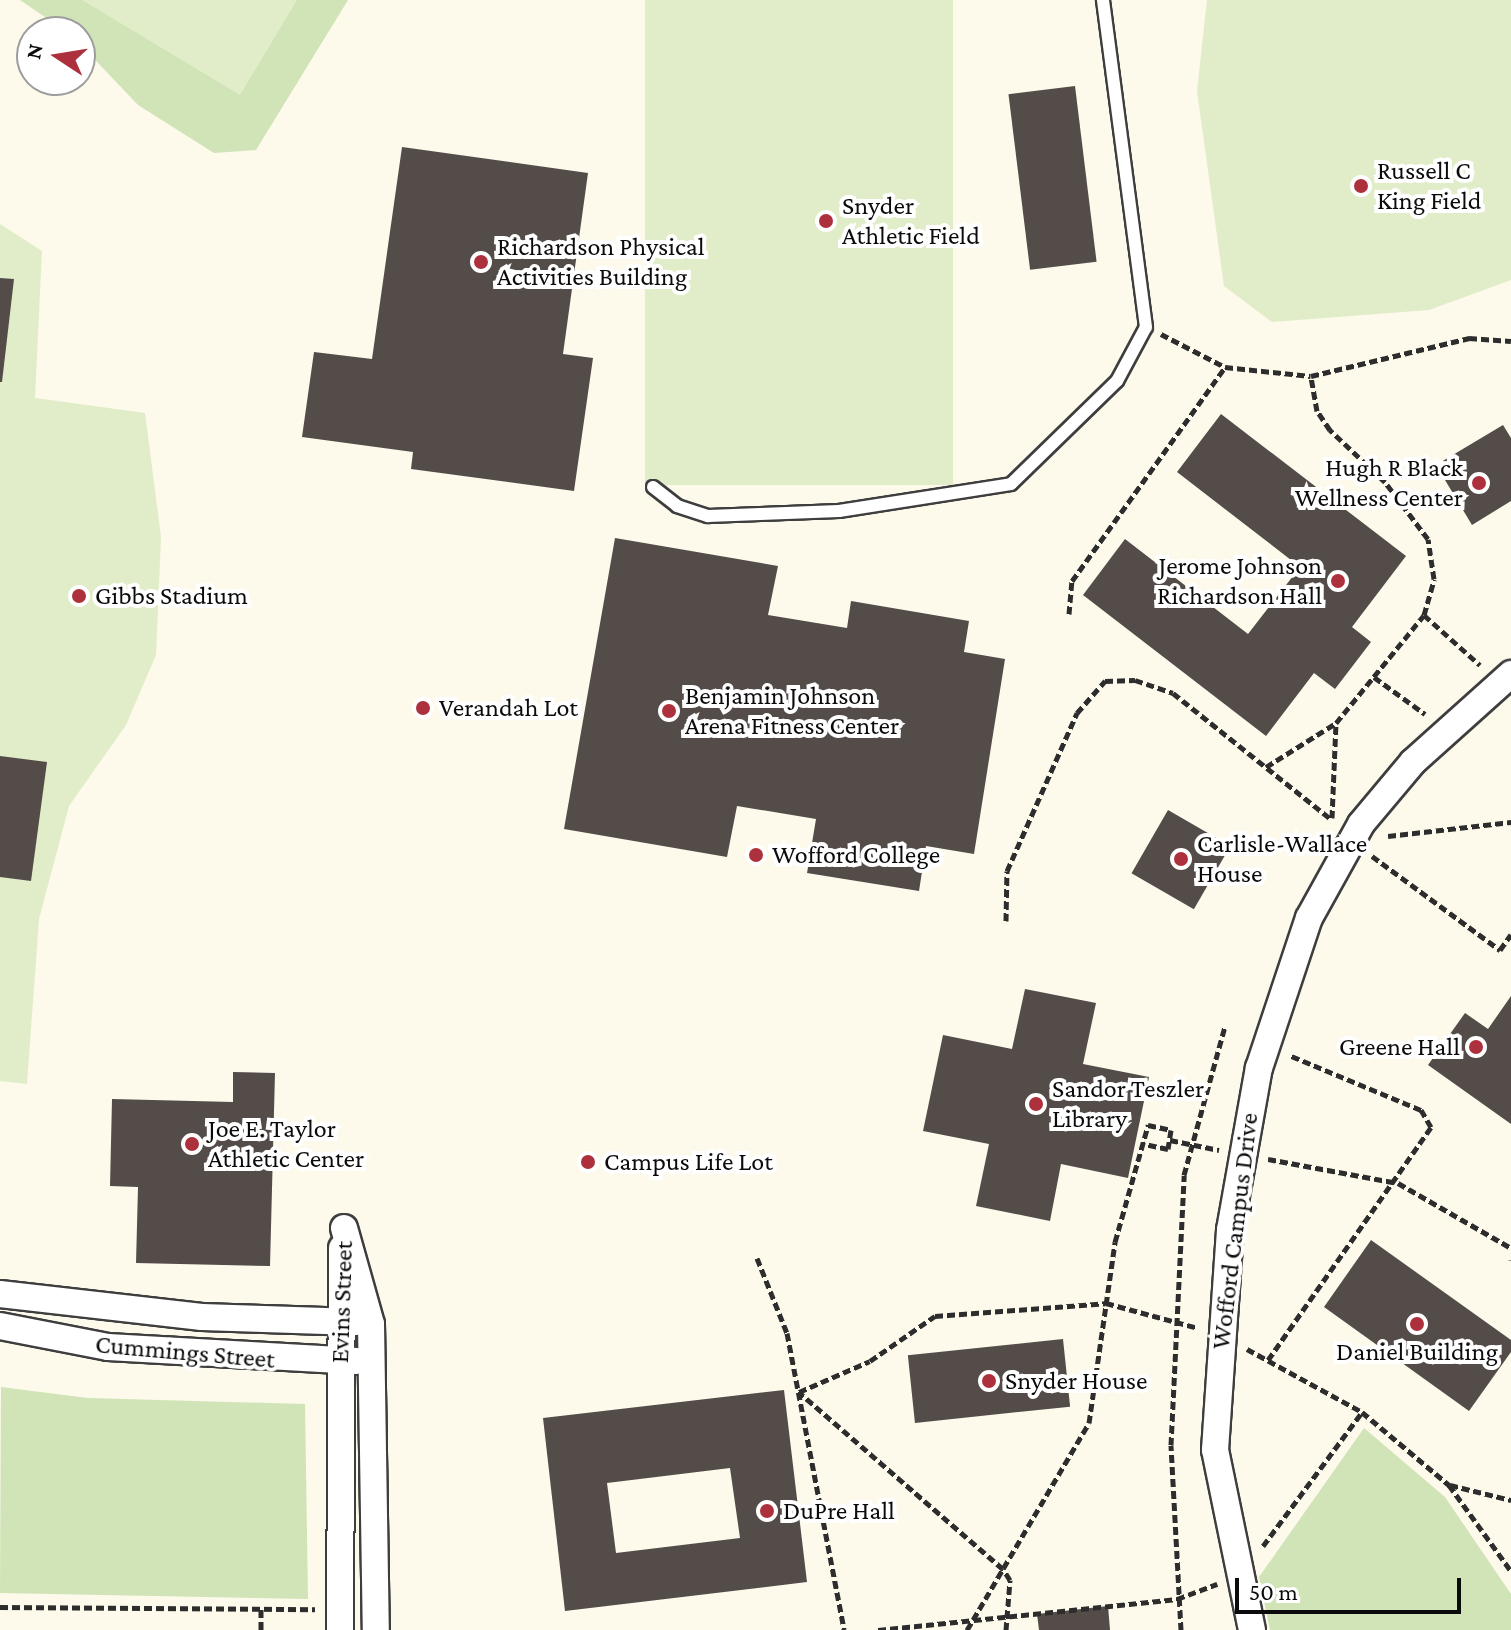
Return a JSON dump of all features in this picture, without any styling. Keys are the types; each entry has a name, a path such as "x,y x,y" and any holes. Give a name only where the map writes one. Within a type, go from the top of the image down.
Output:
{"street":[{"name":"Wofford Campus Drive","path":"1252,1630 1215,1450 1220,1334 1241,1153 1266,1045 1309,918 1351,840 1413,762 1508,678"},
{"name":"Evins Street","path":"340,1630 338,1319 344,1228 371,1324 376,1630"},
{"name":"Cummings Street","path":"0,1295 202,1317 338,1319 371,1324"},
{"name":"Cummings Street","path":"0,1326 108,1347 340,1363 371,1359"}],"lane":[{"path":"653,487 677,506 708,516 839,511 1011,484 1117,381 1146,327 1103,0"}],"path":[{"path":"1146,327 1225,367 1311,376 1469,338 1511,341"},
{"path":"1069,614 1072,581 1225,367"},
{"path":"1266,767 1336,723 1424,615 1434,579 1428,539 1385,482 1330,430 1311,376"},
{"path":"1424,615 1508,678"},
{"path":"1374,677 1427,716"},
{"path":"1006,921 1007,871 1077,713 1105,681 1135,680 1173,693 1332,820 1351,840 1500,950 1511,934"},
{"path":"1332,820 1336,723"},
{"path":"1351,840 1511,822"},
{"path":"1181,1630 1177,1599 1175,1322 1190,1144 1225,1026"},
{"path":"1266,1045 1421,1110 1431,1127 1398,1183 1268,1360"},
{"path":"967,1630 1089,1423 1106,1303 1148,1125 1171,1130 1168,1149 1144,1144"},
{"path":"1170,1140 1213,1149"},
{"path":"1241,1153 1398,1183 1511,1248"},
{"path":"757,1258 787,1333 844,1630"},
{"path":"799,1392 870,1361 935,1316 1106,1303 1220,1334 1362,1412 1449,1485 1511,1571"},
{"path":"799,1392 1003,1569 1011,1616 1006,1630"},
{"path":"878,1630 1177,1599 1241,1576 1362,1412"},
{"path":"1449,1485 1511,1500"},
{"path":"0,1607 320,1609"},
{"path":"261,1609 261,1630"}],"green space":[{"path":"20,0 348,0 256,150 214,153 138,105 96,61 96,16 44,16"},
{"path":"82,0 297,0 240,95"},
{"name":"Snyder Athletic Field","path":"645,0 953,0 953,485 645,485"},
{"name":"Russell C King Field","path":"1207,0 1511,0 1511,280 1429,310 1272,322 1224,286 1197,91"},
{"name":"Gibbs Stadium","path":"0,224 42,251 35,398 145,413 161,537 156,655 126,725 69,806 39,919 27,1084 0,1081"},
{"path":"1,1387 88,1398 305,1404 308,1599 0,1593"},
{"path":"1364,1428 1445,1497 1511,1594 1511,1630 1270,1630 1259,1577"}],"building":[{"path":"1075,86 1097,262 1030,270 1008,94"},
{"name":"Richardson Physical Activities Building","path":"402,147 588,173 563,354 593,358 574,491 411,469 413,452 302,437 314,352 372,359"},
{"path":"0,278 14,279 2,382 0,382"},
{"name":"Jerome Johnson Richardson Hall","path":"1221,414 1406,556 1352,627 1371,642 1335,689 1314,673 1266,736 1083,595 1125,539 1248,634 1300,567 1177,472"},
{"name":"Hugh R Black Wellness Center","path":"1503,425 1511,438 1511,501 1472,525 1436,465"},
{"path":"615,538 778,566 768,615 847,628 851,601 969,621 964,652 1005,659 974,854 926,846 919,891 807,873 816,819 737,806 727,857 564,829"},
{"path":"0,756 47,762 31,881 0,877"},
{"name":"Carlisle-Wallace House","path":"1168,810 1230,846 1194,909 1132,873"},
{"name":"Sandor Teszler Library","path":"1025,989 1096,1003 1083,1064 1149,1077 1128,1178 1061,1164 1050,1221 976,1206 989,1144 923,1131 943,1035 1012,1049"},
{"name":"Greene Hall","path":"1511,996 1511,1124 1428,1065 1465,1013 1488,1029"},
{"name":"Joe E. Taylor Athletic Center","path":"233,1072 275,1073 270,1266 136,1263 138,1187 110,1186 112,1099 233,1102"},
{"name":"Daniel Building","path":"1371,1240 1511,1340 1511,1352 1469,1411 1324,1307"},
{"name":"Snyder House","path":"1063,1339 1070,1407 915,1423 908,1355"},
{"name":"DuPre Hall","path":"784,1390 807,1582 565,1611 543,1418","holes":["730,1468 740,1538 616,1553 607,1483"]},
{"path":"1108,1606 1110,1630 1039,1630 1037,1614"}],"place":[{"name":"Russell C King Field","path":"1361,186"},
{"name":"Snyder Athletic Field","path":"826,221"},
{"name":"Richardson Physical Activities Building","path":"481,262"},
{"name":"Hugh R Black Wellness Center","path":"1479,483"},
{"name":"Jerome Johnson Richardson Hall","path":"1338,581"},
{"name":"Gibbs Stadium","path":"79,596"},
{"name":"Verandah Lot","path":"423,708"},
{"name":"Benjamin Johnson Arena Fitness Center","path":"669,711"},
{"name":"Wofford College","path":"756,855"},
{"name":"Carlisle-Wallace House","path":"1181,859"},
{"name":"Greene Hall","path":"1476,1047"},
{"name":"Sandor Teszler Library","path":"1036,1104"},
{"name":"Joe E. Taylor Athletic Center","path":"192,1144"},
{"name":"Campus Life Lot","path":"588,1162"},
{"name":"Daniel Building","path":"1417,1324"},
{"name":"Snyder House","path":"989,1381"},
{"name":"DuPre Hall","path":"767,1511"}]}
